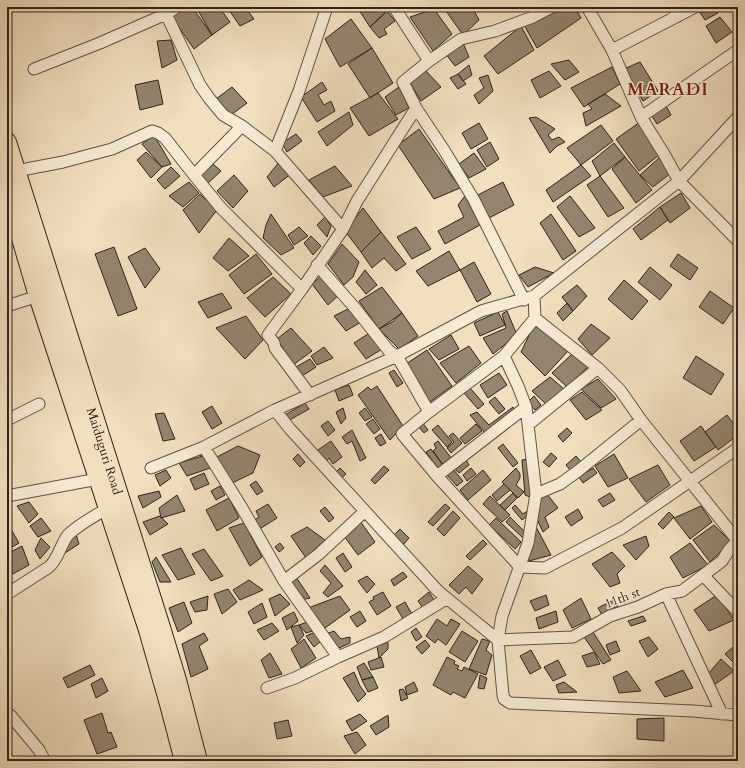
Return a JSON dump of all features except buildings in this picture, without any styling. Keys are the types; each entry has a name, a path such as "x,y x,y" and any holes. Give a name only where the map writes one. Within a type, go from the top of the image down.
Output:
{"highway":[{"name":"Maiduguri Road","path":"7,142 159,621 177,680 198,761"},
{"name":"Maiduguri Road","path":"7,191 38,296 148,630 184,761"}],"street":[{"path":"34,69 100,43 133,27 166,14 177,7"},
{"path":"275,152 299,91 327,7"},
{"path":"394,7 429,61"},
{"path":"552,7 533,18 495,32 462,39 429,61 403,82 416,108 444,150 474,200 529,298 535,318 598,368 620,390 641,420 738,540"},
{"path":"587,7 612,50 641,117 679,181 738,241"},
{"path":"612,50 676,11 695,7"},
{"path":"166,14 200,85 209,98 223,115 242,126 275,152 342,229"},
{"path":"641,117 738,50"},
{"path":"310,395 275,348 274,343 268,335 302,289 342,229 357,201 416,108"},
{"path":"151,468 204,447 275,410 396,356 481,311 529,298 679,181 738,117"},
{"path":"194,175 242,126"},
{"path":"16,171 63,162 112,149 152,131 158,133 165,138 221,208 302,289"},
{"path":"317,266 355,308 389,351 396,356 429,412"},
{"path":"7,306 38,296"},
{"path":"535,318 504,356 402,434 437,476 520,567 545,568 622,528 738,448"},
{"path":"504,356 526,407 536,494 528,543 502,616 498,640 503,695 506,701 510,703 738,715"},
{"path":"528,425 598,368"},
{"path":"7,420 39,404"},
{"path":"437,476 526,407"},
{"path":"275,410 364,512 446,599 498,640"},
{"path":"536,494 560,484 641,420"},
{"path":"204,447 242,508 284,582 338,657"},
{"path":"7,496 98,479"},
{"path":"7,594 50,567 55,562 60,547 68,535 108,508"},
{"path":"284,582 319,554 364,512"},
{"name":"11th st","path":"498,640 573,637 610,616 638,607 666,594 682,591 722,561 738,540"},
{"path":"703,575 738,612"},
{"path":"666,594 722,714"},
{"path":"267,688 295,678 384,637 446,599"},
{"path":"7,713 38,750 45,761"}],"district":[{"name":"MARADI","path":"668,89"}]}
